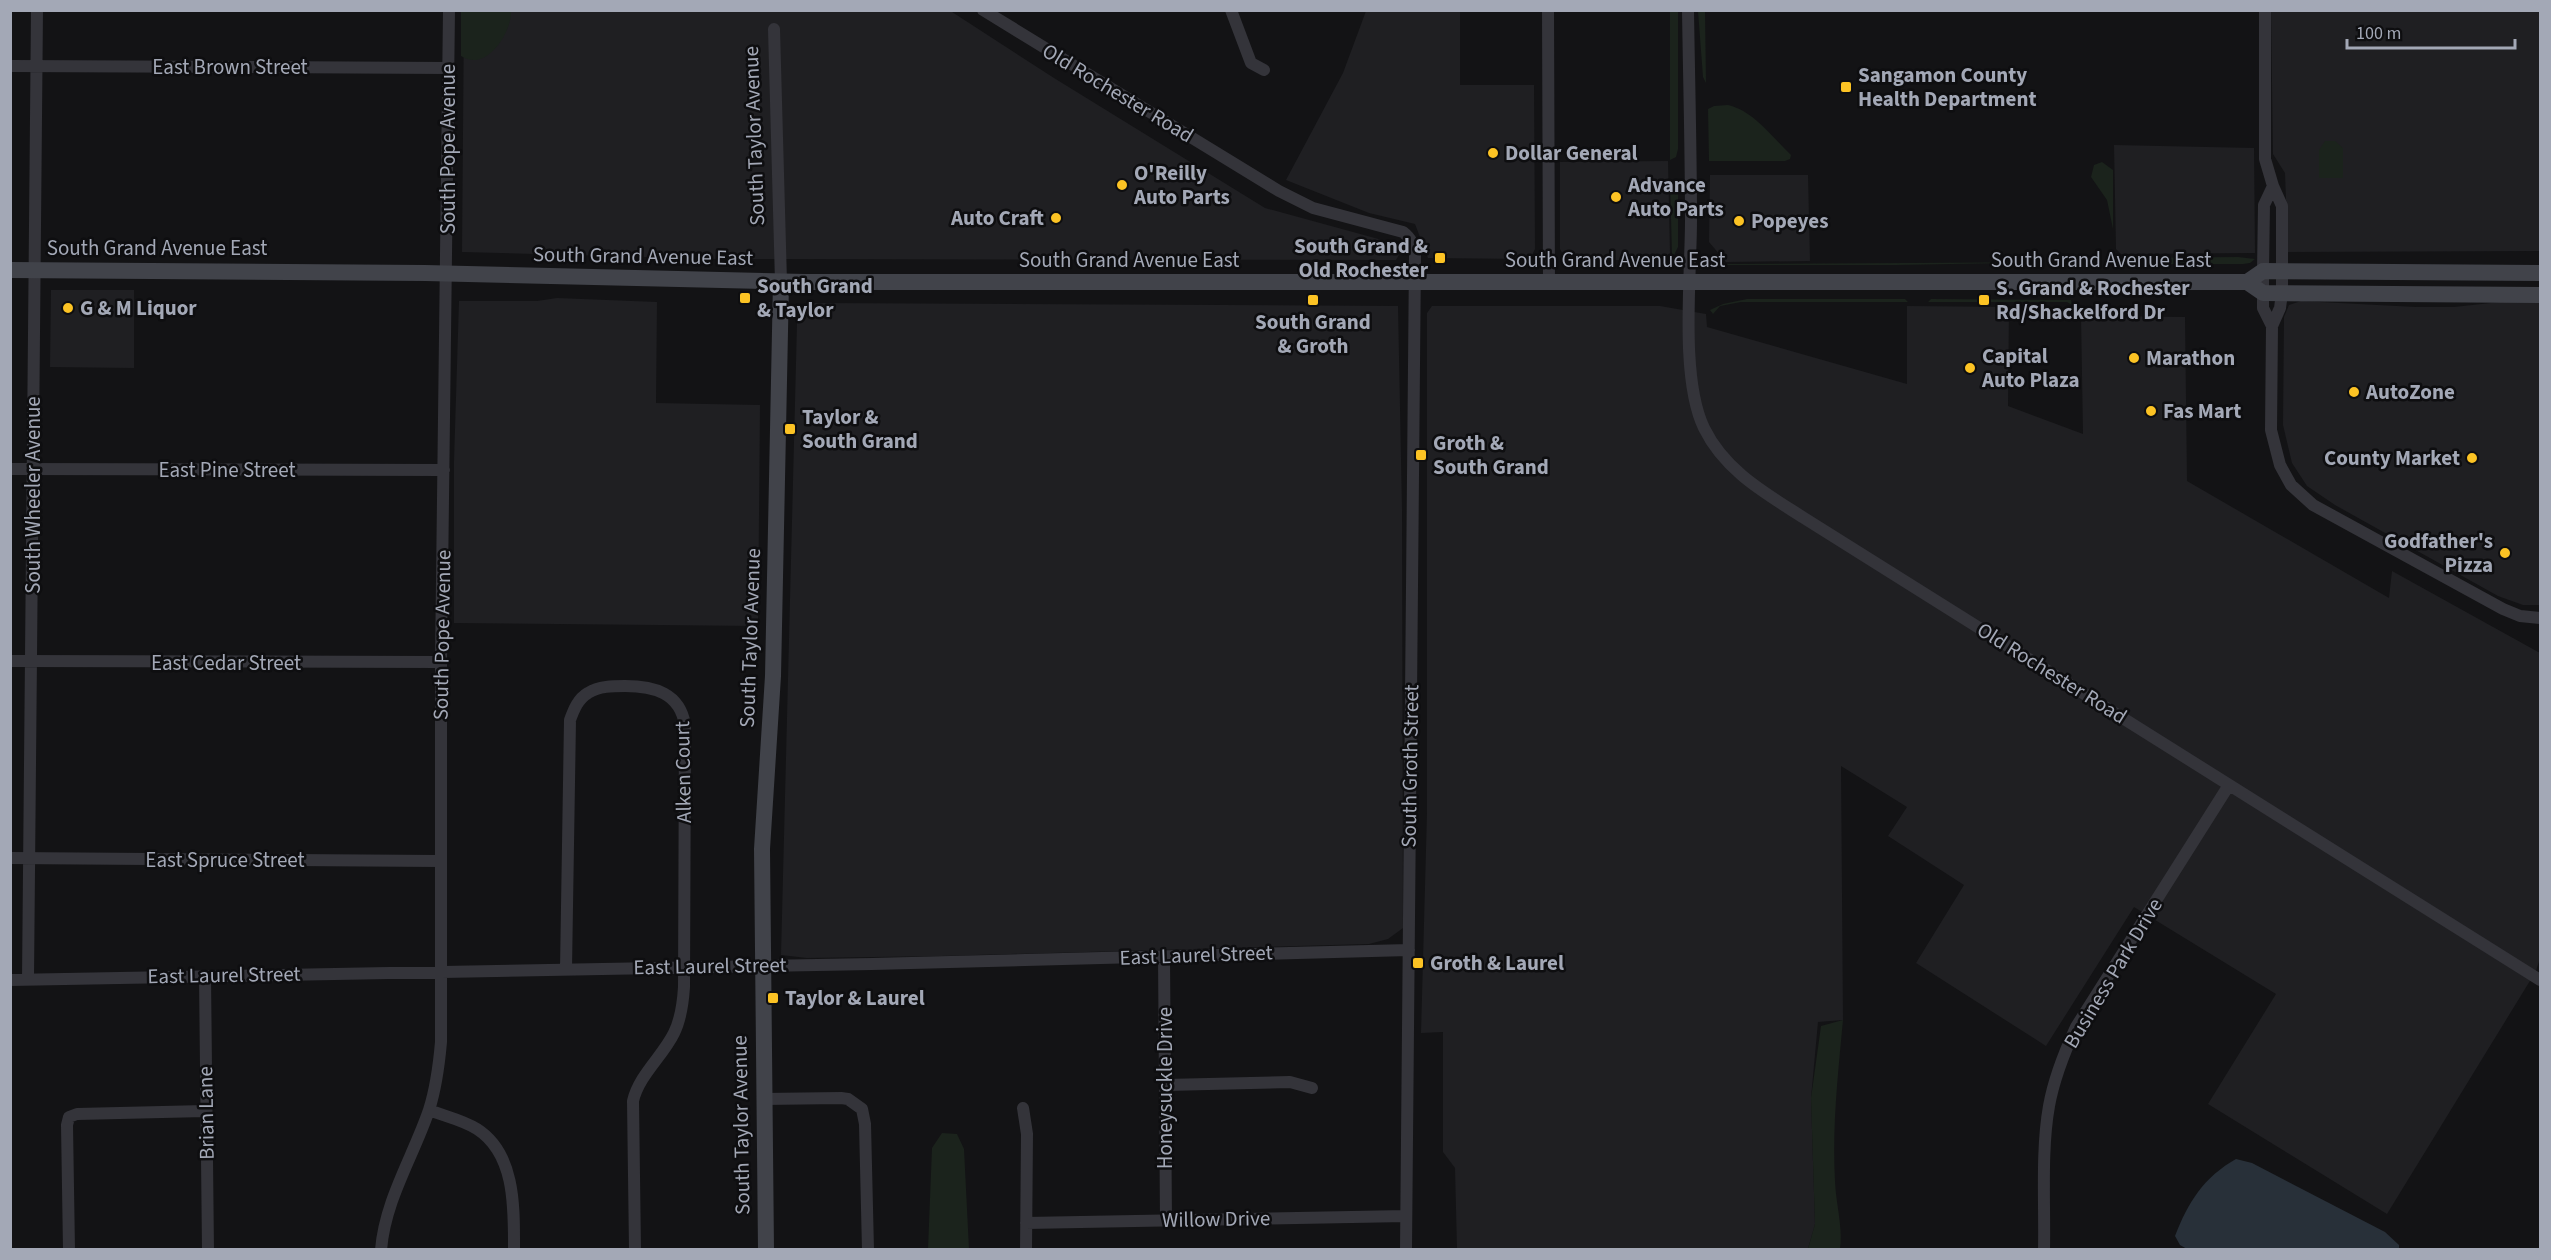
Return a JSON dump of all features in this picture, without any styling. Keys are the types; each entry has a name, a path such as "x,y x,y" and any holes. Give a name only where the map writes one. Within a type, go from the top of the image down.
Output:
{"main road":[{"name":"South Grand Avenue East","path":"10,270 447,273 781,282 2247,282"},
{"path":"2541,273 2263,272 2247,282 2263,292 2282,293 2541,295"},
{"name":"South Taylor Avenue","path":"766,1250 762,965 763,820 773,676 781,282"}],"street":[{"name":"South Wheeler Avenue","path":"28,979 37,10"},
{"name":"South Pope Avenue","path":"381,1250 387,1216 429,1110 440,1062 441,662 449,10"},
{"name":"Old Rochester Road","path":"983,10 1279,191 1313,208 1403,232 1410,237 1413,243 1413,282"},
{"path":"1231,10 1251,63 1264,70"},
{"path":"1548,10 1549,282"},
{"name":"Old Rochester Road","path":"1689,10 1690,368 1699,416 1711,440 1738,474 1804,518 2541,980"},
{"path":"2265,10 2264,150 2273,186 2282,206 2282,293 2280,308 2272,326 2271,430 2280,465 2291,485 2313,505 2503,609 2520,616 2541,618"},
{"name":"South Taylor Avenue","path":"774,29 781,282"},
{"name":"East Brown Street","path":"10,66 449,68"},
{"path":"2272,326 2263,308 2263,272 2264,205 2273,186"},
{"name":"South Groth Street","path":"1406,1250 1413,282"},
{"name":"East Pine Street","path":"10,469 444,470"},
{"name":"East Cedar Street","path":"10,661 441,662"},
{"name":"Alken Court","path":"566,969 570,720 577,704 588,693 614,686 645,687 663,692 678,703 684,718 686,739 683,1003 676,1027 638,1087 633,1101 635,1250"},
{"name":"Business Park Drive","path":"2044,1250 2046,1127 2053,1089 2065,1052 2082,1018 2229,785"},
{"name":"East Spruce Street","path":"10,858 440,861"},
{"name":"East Laurel Street","path":"10,980 1409,950"},
{"name":"Honeysuckle Drive","path":"1164,956 1166,1220"},
{"name":"Brian Lane","path":"205,976 208,1250"},
{"path":"1166,1085 1290,1082 1312,1088"},
{"path":"763,1100 841,1098 866,1107 868,1250"},
{"path":"1023,1108 1028,1134 1026,1250"},
{"path":"429,1110 476,1128 489,1139 498,1152 512,1189 514,1250"},
{"path":"69,1250 66,1114 205,1111"},
{"name":"Willow Drive","path":"1026,1223 1406,1215"}],"shaded area":[{"path":"949,10 1054,78 1265,208 1393,243 1398,247 1400,253 1396,260 718,259 462,252 464,11"},
{"path":"461,11 511,11 510,20 502,39 488,55 470,60 461,56"},
{"path":"1366,11 1460,11 1460,85 1534,85 1535,249 1530,259 1428,258 1415,224 1369,213 1286,180 1343,73"},
{"path":"1670,11 1678,11 1678,149 1676,157 1670,160"},
{"path":"1698,11 1705,11 1706,83 1703,77"},
{"path":"2271,11 2540,11 2540,251 2288,252 2285,173 2273,154"},
{"path":"1728,105 1754,119 1791,155 1790,159 1785,161 1709,161 1708,109"},
{"path":"2325,141 2335,141 2343,148 2343,178 2319,178 2319,150"},
{"path":"2114,145 2254,148 2255,253 2121,254 2116,249"},
{"path":"1668,161 1670,254 1665,260 1566,260 1560,249 1560,162"},
{"path":"2102,162 2113,170 2113,229 2107,200 2091,177 2094,165"},
{"path":"1710,175 1808,175 1810,261 1726,262 1709,242"},
{"path":"1670,181 1676,185 1678,192 1678,247 1674,255 1672,255"},
{"path":"1718,255 1726,264 2062,262 1728,265 1713,259"},
{"path":"2238,257 2255,259 2243,264 2132,264 2123,260 2124,258"},
{"path":"51,290 134,290 134,368 50,367"},
{"path":"557,298 657,302 656,403 760,405 758,626 454,623 454,461 459,301 537,301"},
{"path":"1747,299 1905,299 1908,302 1741,302 1720,306 1713,314 1710,310 1723,304"},
{"path":"1931,299 2071,300 2072,305 2067,302 1928,302"},
{"path":"2301,301 2416,307 2454,307 2509,301 2540,302 2540,605 2523,605 2498,596 2335,505 2307,486 2292,463 2283,425 2284,317 2289,305"},
{"path":"813,303 1398,306 1402,509 1403,928 1388,939 1369,944 942,956 807,958 781,955 797,323"},
{"path":"1432,306 1660,306 1706,314 1707,327 1907,384 1907,306 2009,307 2008,406 2083,434 2081,316 2185,317 2187,481 2389,598 2392,571 2540,653 2540,958 2536,971 2387,1214 2208,1104 2276,994 2134,907 2046,1046 1916,963 1964,885 1888,836 1907,807 1841,766 1843,1020 1818,1022 1811,1098 1815,1224 1808,1249 1457,1249 1455,1168 1443,1152 1443,1032 1421,1033 1427,813 1427,313"},
{"path":"1843,1020 1834,1141 1835,1181 1841,1232 1840,1249 1808,1249 1815,1224 1811,1098 1821,1026"},
{"path":"942,1133 957,1134 964,1149 969,1249 928,1249 932,1148"},
{"path":"2236,1159 2252,1163 2385,1232 2399,1245 2399,1249 2187,1249 2180,1245 2175,1236 2192,1201 2206,1182"}],"place":[{"name":"Sangamon County Health Department","path":"1846,87"},
{"name":"Dollar General","path":"1493,153"},
{"name":"O'Reilly Auto Parts","path":"1122,185"},
{"name":"Advance Auto Parts","path":"1616,197"},
{"name":"Auto Craft","path":"1056,218"},
{"name":"Popeyes","path":"1739,221"},
{"name":"South Grand & Old Rochester","path":"1440,258"},
{"name":"South Grand & Taylor","path":"745,298"},
{"name":"South Grand & Groth","path":"1313,300"},
{"name":"S. Grand & Rochester Rd/Shackelford Dr","path":"1984,300"},
{"name":"G & M Liquor","path":"68,308"},
{"name":"Marathon","path":"2134,358"},
{"name":"Capital Auto Plaza","path":"1970,368"},
{"name":"AutoZone","path":"2354,392"},
{"name":"Fas Mart","path":"2151,411"},
{"name":"Taylor & South Grand","path":"790,429"},
{"name":"Groth & South Grand","path":"1421,455"},
{"name":"County Market","path":"2472,458"},
{"name":"Godfather's Pizza","path":"2505,553"},
{"name":"Groth & Laurel","path":"1418,963"},
{"name":"Taylor & Laurel","path":"773,998"}]}
